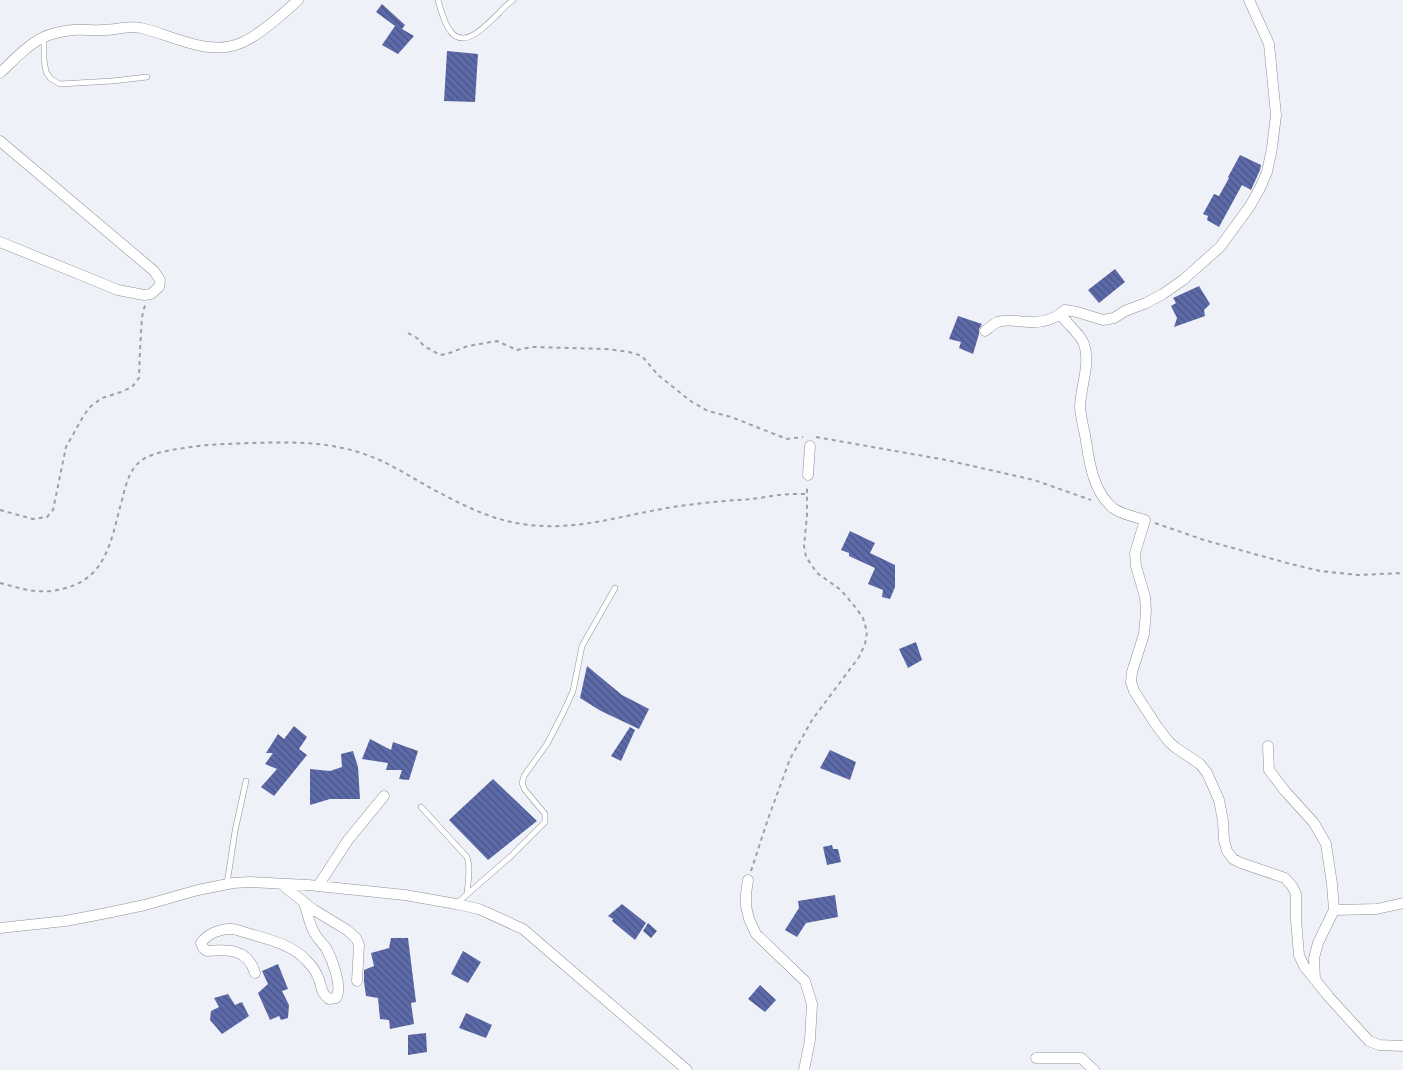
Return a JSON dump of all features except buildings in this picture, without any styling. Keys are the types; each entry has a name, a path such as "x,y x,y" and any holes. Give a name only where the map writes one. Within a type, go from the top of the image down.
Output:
{"street":[{"path":"0,73 15,58 44,37 75,29 96,31 139,27 196,44 210,47 225,47 240,43 250,37 298,0"},
{"path":"985,331 996,323 1009,320 1044,321 1061,314 1065,310 1103,320 1114,318 1163,294 1183,280 1220,247 1253,200 1267,172 1276,115 1269,44 1249,0"},
{"path":"0,141 154,271 160,280 159,287 151,294 144,295 118,290 0,242"},
{"path":"1061,314 1065,322 1078,334 1084,344 1086,361 1080,409 1093,478 1101,493 1115,510 1145,520 1135,553 1136,566 1145,597 1146,612 1144,634 1132,672 1131,682 1134,691 1169,742 1200,764 1207,772 1219,800 1224,840 1227,851 1233,859 1285,878 1292,886 1296,894 1299,955 1304,966 1369,1041 1379,1045 1403,1046"},
{"path":"808,476 810,441"},
{"path":"1268,746 1269,770 1314,823 1326,844 1334,910 1318,943 1314,958 1315,980"},
{"path":"318,886 348,840 384,796"},
{"path":"748,880 746,906 749,919 756,934 806,981 809,991 812,1004 810,1040 804,1070"},
{"path":"0,928 102,914 227,884 250,882 318,886 405,895 456,904 479,910 523,929 687,1070"},
{"path":"280,884 318,913 347,930 356,938 359,945 358,981"},
{"path":"256,973 245,957 236,951 223,949 207,951 203,948 202,943 205,937 215,932 231,929 266,938 292,949 306,960 318,977 320,988 324,995 329,999 336,998 339,987 332,962 326,948 314,933 304,902"},
{"path":"1334,910 1377,909 1403,904"},
{"path":"1036,1058 1080,1058 1094,1070"}],"lane":[{"path":"438,0 445,22 451,33 459,38 472,36 486,27 513,0"},
{"path":"44,37 46,72 51,79 60,84 147,77"},
{"path":"456,904 511,856 545,822 545,814 524,790 522,783 524,776 547,744 563,713 573,691 582,646 615,588"},
{"path":"227,884 235,831 246,781"},
{"path":"421,807 467,857 469,870 467,894"}],"path":[{"path":"0,510 33,519 47,517 53,510 66,447 84,415 91,406 102,398 132,387 139,378 142,317 145,308 144,295"},
{"path":"408,333 417,338 424,346 440,355 468,346 497,341 517,350 532,347 629,352 642,356 658,375 671,386 692,402 708,411 731,417 787,439 810,441 832,439 918,454 1034,480 1111,506"},
{"path":"0,583 34,591 55,592 72,586 88,577 100,565 112,536 130,472 142,460 152,455 191,447 285,442 331,445 367,455 403,472 440,494 475,510 501,520 530,525 560,526 586,524 658,509 781,494 806,494"},
{"path":"748,880 790,758 812,720 859,657 865,644 867,632 863,618 856,608 841,590 817,573 806,556 804,546 808,476"},
{"path":"1162,526 1204,540 1320,571 1358,575 1403,573"}]}
